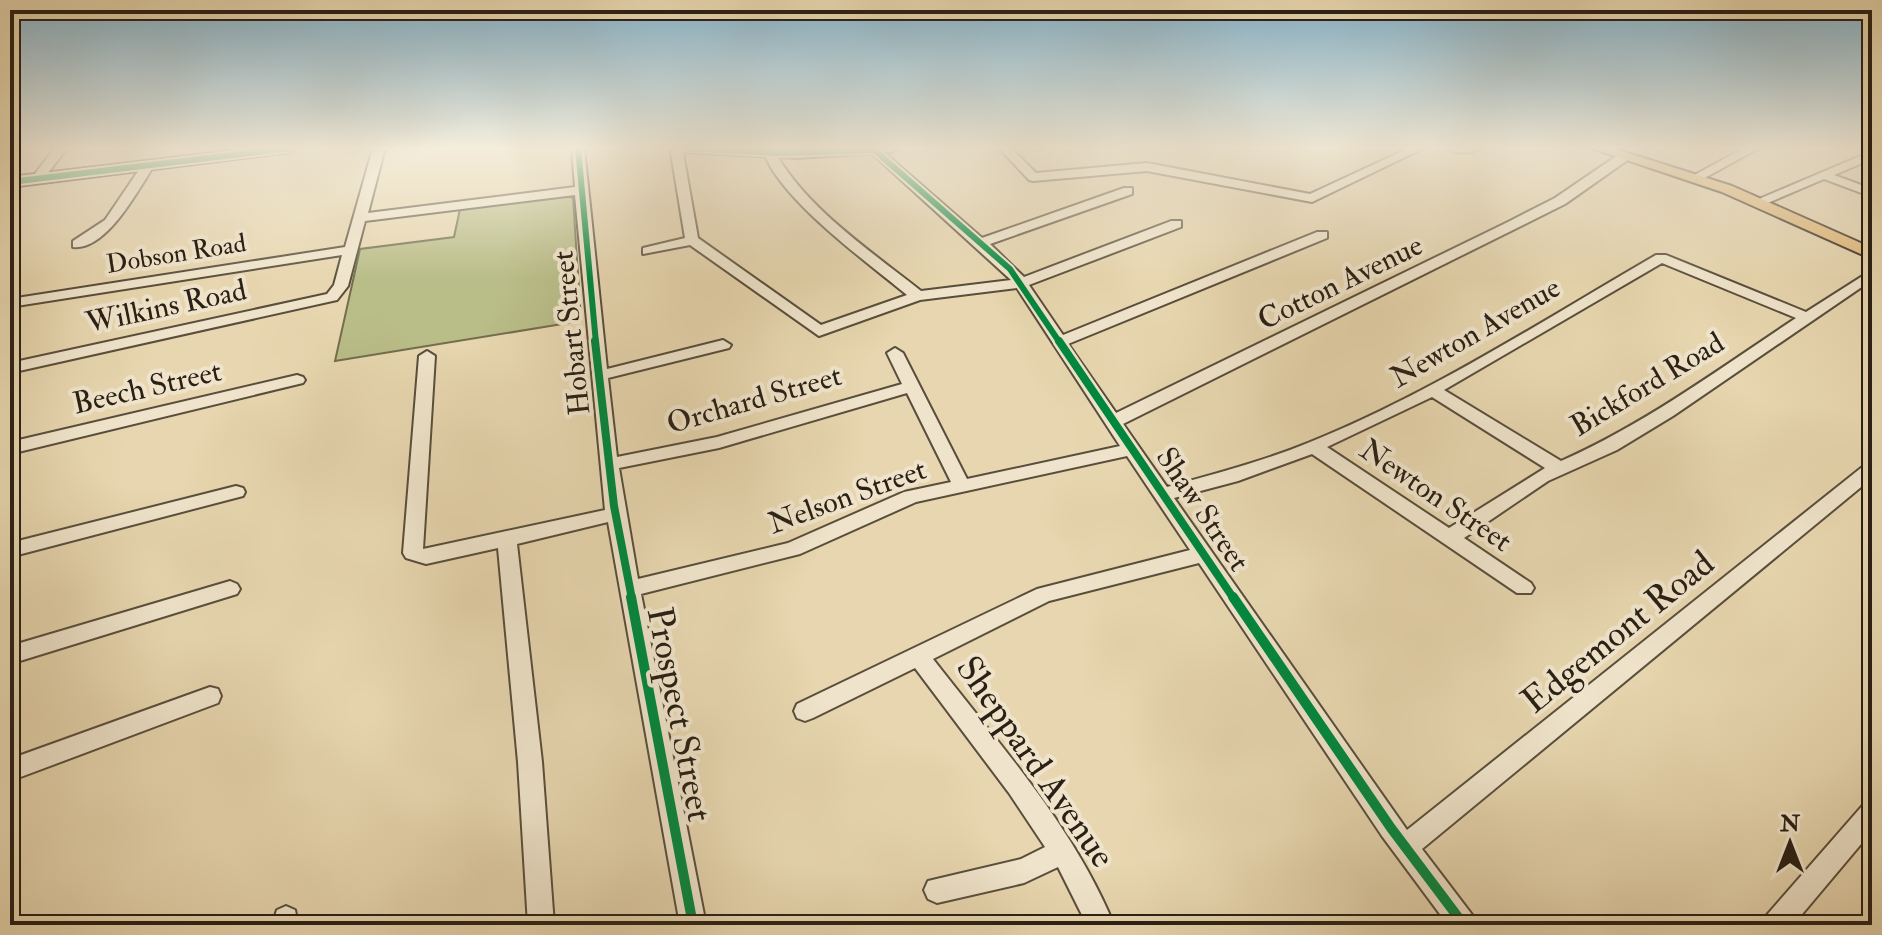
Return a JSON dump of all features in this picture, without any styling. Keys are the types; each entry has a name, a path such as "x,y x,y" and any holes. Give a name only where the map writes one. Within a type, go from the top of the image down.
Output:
{"main road":[{"path":"1731,192 1872,254"}],"street":[{"path":"78,244 110,223 131,192"},
{"path":"350,250 367,192"},
{"path":"360,218 570,192"},
{"name":"Hobart Street","path":"583,192 615,514"},
{"path":"684,192 692,240 819,331 918,296 1021,283 1176,224"},
{"path":"798,192 918,296"},
{"name":"Shaw Street","path":"925,192 1021,283 1405,847 1464,925"},
{"path":"980,243 1126,192"},
{"path":"1275,192 1308,198 1322,192"},
{"name":"Cotton Avenue","path":"1114,421 1513,225 1574,192"},
{"path":"1758,202 1783,192"},
{"path":"1059,342 1322,235"},
{"path":"648,251 692,240"},
{"name":"Wilkins Road","path":"10,368 332,297 341,286 350,250"},
{"name":"Dobson Road","path":"10,303 350,250"},
{"name":"Newton Avenue","path":"1164,494 1209,485 1317,449 1434,391 1661,258 1806,317"},
{"name":"Bickford Road","path":"1449,538 1558,468 1611,446 1666,412 1872,274"},
{"path":"600,375 723,345"},
{"path":"895,353 962,486"},
{"path":"427,356 411,550 416,555 432,556 615,514"},
{"name":"Beech Street","path":"10,448 297,380"},
{"name":"Orchard Street","path":"610,464 708,445 913,386"},
{"path":"1434,391 1558,468"},
{"name":"Nelson Street","path":"629,589 782,552 902,500 1133,449"},
{"name":"Newton Street","path":"1317,449 1524,588"},
{"name":"Edgemont Road","path":"1405,847 1872,468"},
{"path":"10,550 236,492"},
{"name":"Prospect Street","path":"615,514 693,925"},
{"path":"507,540 530,762 541,925"},
{"name":"Sheppard Avenue","path":"1101,925 1062,852 918,656 1054,591 1205,554"},
{"path":"10,655 230,589"},
{"path":"805,711 918,656"},
{"path":"10,770 210,696"},
{"path":"1775,925 1872,813"},
{"path":"937,890 1024,871 1062,852"}],"green space":[{"path":"566,196 573,198 581,321 335,361 360,249 454,237 460,209"}],"cycle path":[{"path":"581,192 614,506 693,925"},
{"path":"922,192 1010,269 1021,283 1391,828 1464,925"}]}
